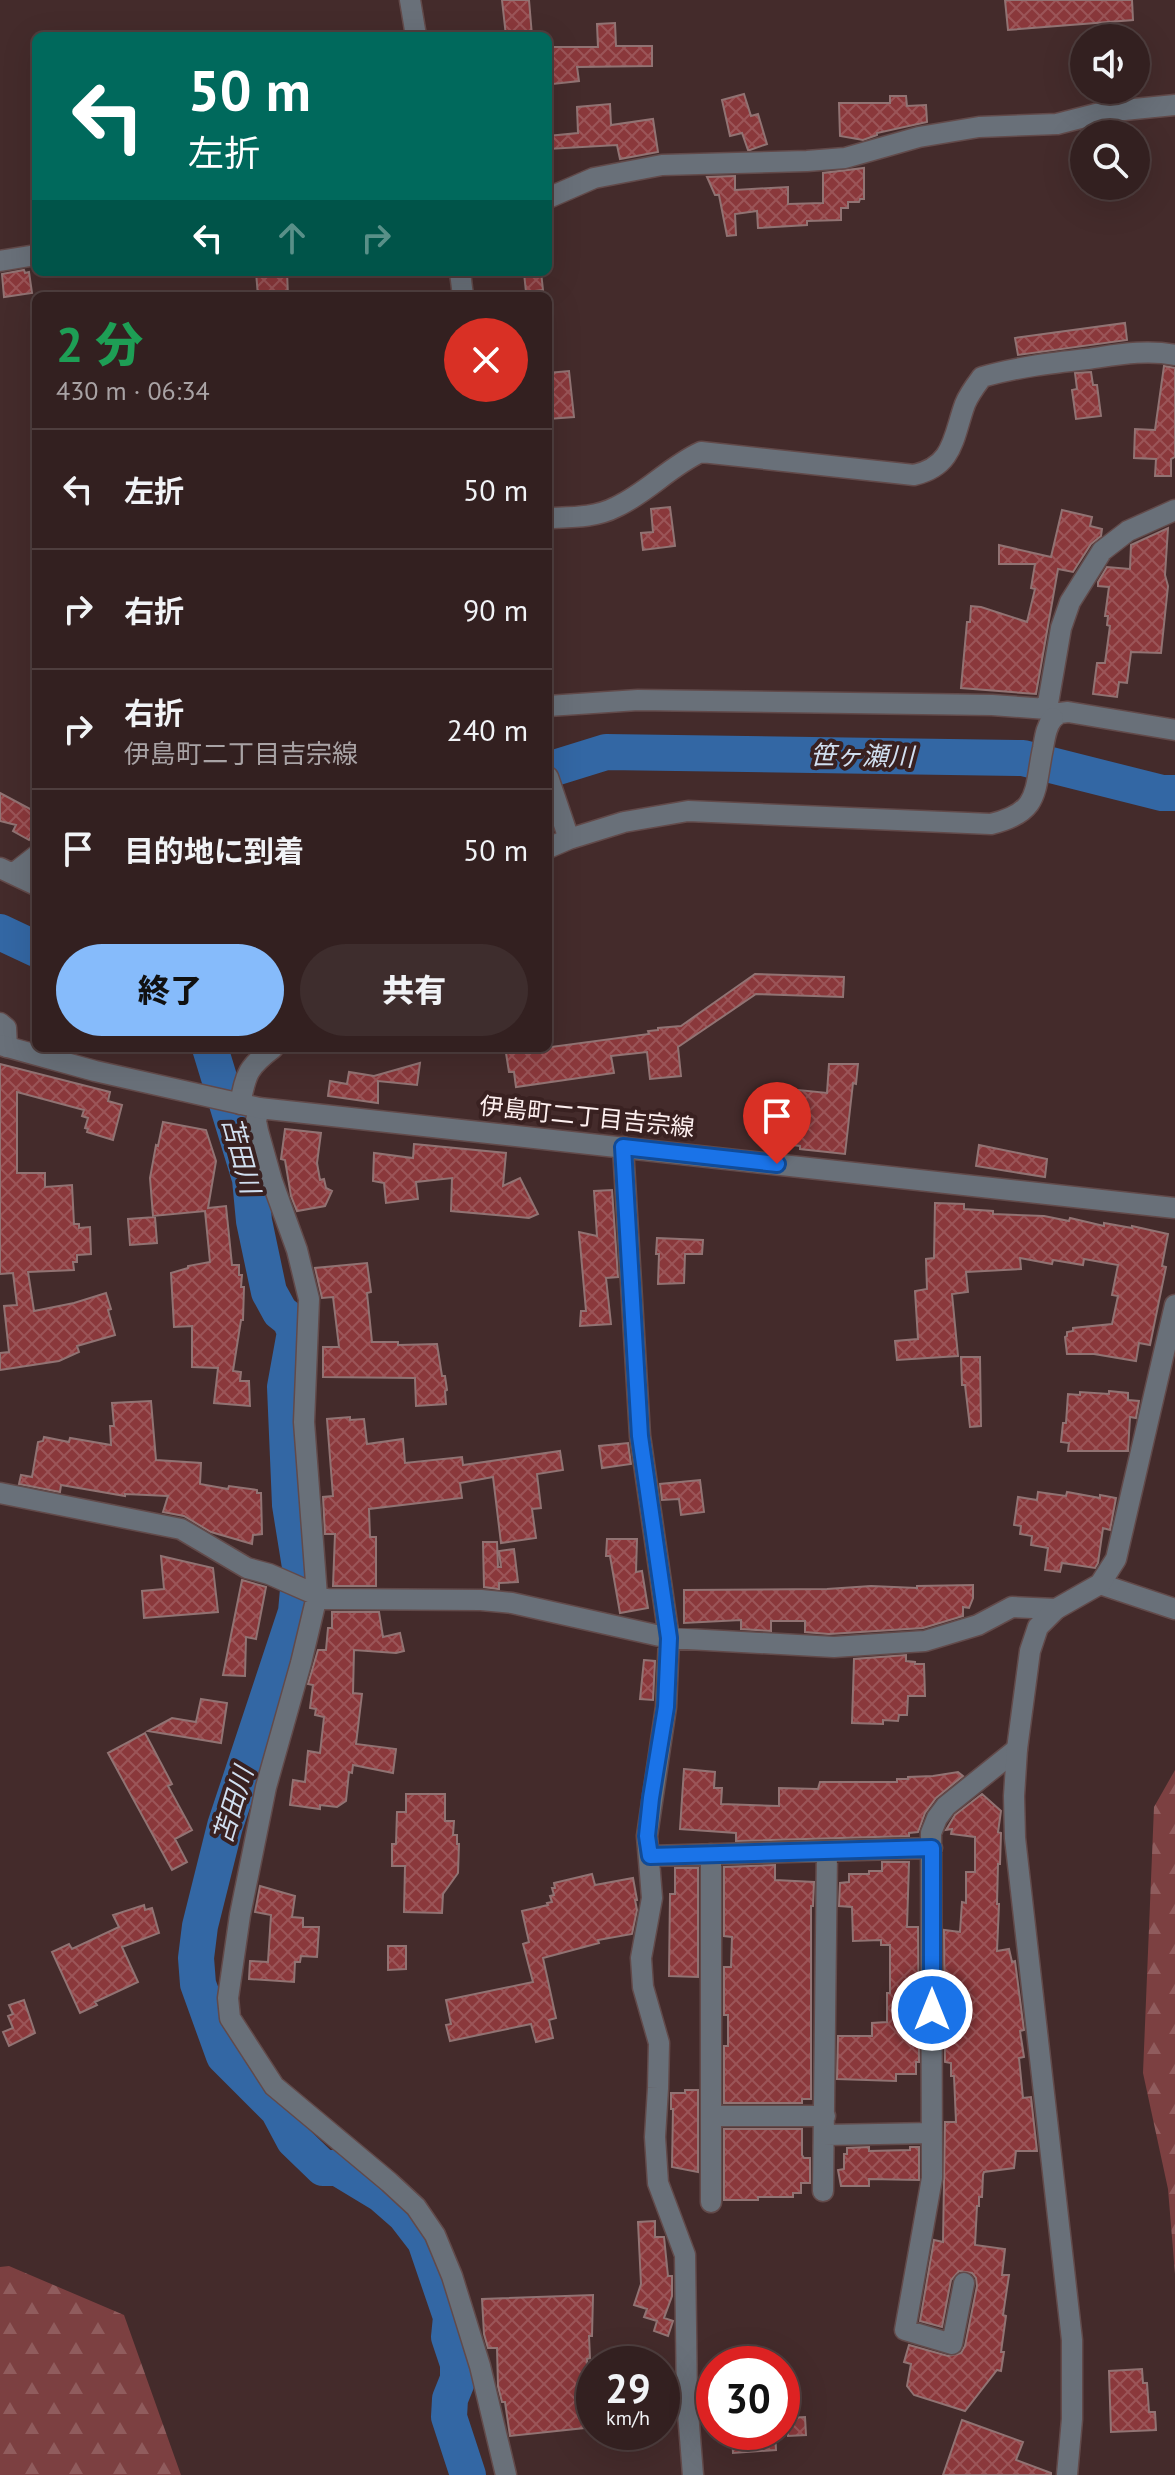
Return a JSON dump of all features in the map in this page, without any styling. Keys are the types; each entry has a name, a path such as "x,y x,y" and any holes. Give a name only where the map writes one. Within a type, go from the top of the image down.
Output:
{"street":[{"path":"410,0 415,32"},
{"path":"552,196 594,178 662,165 845,158 934,134 979,127 1057,124 1104,112 1175,105"},
{"path":"0,261 32,256"},
{"path":"552,518 593,516 616,508 682,460 701,452 914,475 929,472 944,460 967,399 982,377 1013,368 1134,353 1175,355"},
{"path":"552,844 566,829 688,811 991,824 1011,819 1025,811 1033,798 1050,717 1061,628 1070,602 1102,551 1128,531 1175,510"},
{"path":"552,706 638,700 992,705 1050,717 1068,712 1175,730"},
{"path":"552,789 566,829"},
{"path":"6,871 32,858"},
{"path":"6,871 32,883"},
{"path":"0,1023 6,1028 4,1046"},
{"name":"伊島町二丁目吉宗線","path":"4,1046 95,1071 249,1106 1175,1208"},
{"path":"267,1052 255,1061 248,1072 249,1106 297,1250 309,1299 304,1422 313,1594 301,1663 266,1787 245,1886 228,1998 230,2018 274,2086 416,2207 435,2235 452,2276 480,2366 506,2475"},
{"path":"623,1147 640,1436 669,1638 666,1707 647,1836 652,1898 641,1958 643,1987 659,2043 655,2137 658,2183 685,2255 687,2400 693,2475"},
{"path":"1067,2475 1072,2419 1072,2340 1015,1838 1017,1749 1030,1651 1038,1627 1056,1609 1100,1584 1116,1559 1175,1305"},
{"path":"0,1493 181,1529 247,1568 326,1599 512,1603 669,1638 834,1647 925,1641 978,1625 1012,1607 1056,1609"},
{"path":"1100,1584 1175,1609"},
{"path":"964,2283 952,2344 905,2330 932,2178 931,1833 946,1806 1017,1749"},
{"path":"650,1856 932,1848"},
{"path":"823,2191 827,1851"},
{"path":"711,1854 711,2202"},
{"path":"711,2116 932,2133"}],"green space":[{"path":"1175,1770 1175,2274 1168,2189 1143,2073 1154,1807"},
{"path":"9,2266 124,2315 181,2475 0,2475 0,2267"}],"building":[{"path":"502,0 529,0 532,32 506,32"},
{"path":"1005,0 1132,0 1133,20 1008,30"},
{"path":"615,23 616,46 652,46 652,66 577,67 579,81 553,84 553,47 598,47 597,24"},
{"path":"744,94 751,116 758,114 767,144 750,150 742,133 730,136 722,100"},
{"path":"890,96 906,96 907,106 926,105 927,122 877,133 863,140 840,136 839,103 890,103"},
{"path":"610,104 611,125 653,119 658,152 620,159 617,145 552,149 552,136 578,133 577,107"},
{"path":"864,168 864,199 848,202 848,208 841,208 841,220 758,228 757,211 735,214 736,235 727,236 719,195 715,195 707,177 735,176 735,190 788,187 788,204 823,203 823,173"},
{"path":"24,270 25,273 29,272 32,293 4,297 2,274"},
{"path":"256,276 287,276 288,292 258,292"},
{"path":"524,276 541,276 543,290 526,292"},
{"path":"1125,323 1127,340 1018,355 1015,338"},
{"path":"1164,366 1175,368 1175,457 1171,459 1171,476 1155,476 1156,459 1134,458 1135,429 1155,430"},
{"path":"569,371 574,417 552,419 552,373"},
{"path":"1091,372 1093,385 1097,385 1101,416 1076,419 1072,390 1077,389 1075,373"},
{"path":"670,507 675,546 643,550 641,533 653,532 651,509"},
{"path":"1062,510 1092,517 1090,526 1102,529 1101,536 1091,544 1073,572 1058,569 1036,694 961,688 971,606 1027,622 1035,589 1031,588 1035,564 999,564 999,545 1051,557"},
{"path":"1168,528 1165,575 1168,586 1161,653 1131,652 1127,683 1119,682 1117,697 1093,694 1097,663 1105,663 1110,626 1107,625 1108,616 1105,616 1109,587 1098,586 1098,582 1107,567 1130,569 1131,545"},
{"path":"0,793 32,810 32,834 29,840 13,831 16,825 0,821"},
{"path":"755,974 844,977 843,997 756,994 678,1047 681,1076 650,1079 647,1052 611,1056 614,1073 516,1087 514,1072 509,1072 506,1053 552,1052 552,1047 649,1034 648,1031 658,1028 681,1026"},
{"path":"420,1063 417,1085 378,1081 378,1103 328,1096 330,1081 347,1084 349,1072 374,1076"},
{"path":"0,1064 110,1092 108,1101 122,1105 113,1140 87,1132 88,1118 82,1116 84,1110 17,1092 17,1173 45,1173 45,1187 72,1185 74,1224 79,1224 79,1228 90,1227 91,1254 77,1255 77,1262 73,1262 74,1270 28,1272 34,1311 106,1293 115,1335 77,1346 79,1352 59,1361 0,1370 0,1353 9,1352 4,1306 17,1305 13,1273 0,1274"},
{"path":"829,1064 858,1064 845,1154 776,1143 779,1088 827,1093"},
{"path":"163,1122 206,1130 216,1161 208,1208 226,1206 232,1265 239,1265 239,1275 242,1275 243,1320 233,1371 241,1372 240,1381 249,1381 250,1406 214,1403 218,1368 192,1367 192,1326 174,1327 171,1273 210,1262 205,1211 153,1216 150,1178"},
{"path":"285,1129 321,1133 317,1163 320,1180 324,1179 326,1188 332,1191 325,1206 297,1211 291,1196 285,1160 281,1159"},
{"path":"414,1144 506,1153 503,1186 520,1178 538,1214 529,1218 451,1211 452,1178 416,1182 418,1199 386,1203 384,1183 373,1181 374,1153 413,1158"},
{"path":"979,1145 1047,1159 1045,1177 976,1166"},
{"path":"612,1190 618,1277 606,1278 611,1324 580,1326 581,1311 586,1311 579,1232 597,1236 594,1191"},
{"path":"935,1203 964,1204 964,1209 993,1211 993,1214 1044,1216 1069,1221 1070,1218 1104,1226 1104,1223 1132,1226 1168,1234 1162,1266 1166,1267 1150,1345 1139,1343 1136,1361 1094,1354 1067,1354 1065,1337 1073,1328 1112,1324 1118,1296 1112,1295 1118,1265 1084,1259 1083,1265 1053,1260 1052,1264 1020,1258 1021,1269 966,1272 968,1292 952,1294 958,1356 897,1360 895,1341 918,1339 915,1291 927,1289 926,1259 934,1258"},
{"path":"155,1217 157,1243 130,1245 128,1219"},
{"path":"657,1238 703,1240 702,1254 685,1254 684,1283 658,1284"},
{"path":"367,1263 372,1342 437,1344 442,1376 445,1376 446,1404 416,1406 415,1378 323,1377 323,1347 339,1347 333,1297 322,1298 315,1268"},
{"path":"961,1357 980,1357 981,1426 970,1427 965,1385 962,1385"},
{"path":"1109,1391 1128,1393 1128,1400 1139,1401 1136,1418 1130,1417 1128,1451 1068,1451 1069,1443 1061,1442 1068,1394 1109,1394"},
{"path":"151,1401 156,1460 201,1463 200,1484 261,1493 262,1534 253,1535 252,1544 211,1532 184,1516 163,1512 168,1496 125,1496 61,1485 60,1492 19,1484 21,1475 32,1477 38,1442 43,1441 44,1437 111,1445 110,1426 114,1426 112,1403"},
{"path":"350,1417 350,1420 364,1419 367,1444 403,1439 405,1463 462,1457 463,1465 560,1451 563,1470 537,1474 541,1508 532,1509 536,1538 501,1543 493,1477 460,1483 462,1498 369,1509 370,1537 376,1537 376,1586 333,1586 335,1534 325,1534 323,1497 333,1496 327,1419"},
{"path":"628,1443 631,1464 602,1468 599,1446"},
{"path":"700,1480 704,1512 681,1515 679,1499 662,1500 660,1484"},
{"path":"1038,1492 1116,1498 1110,1530 1103,1528 1095,1568 1062,1563 1060,1572 1045,1570 1048,1548 1031,1545 1032,1536 1020,1534 1021,1526 1014,1525 1018,1497 1037,1500"},
{"path":"607,1539 637,1539 636,1572 642,1571 648,1608 620,1613 610,1556 606,1556"},
{"path":"483,1542 497,1542 498,1567 501,1567 499,1551 514,1549 518,1582 499,1583 499,1589 484,1587"},
{"path":"161,1556 213,1568 218,1612 144,1618 142,1591 164,1589"},
{"path":"242,1580 266,1587 256,1639 246,1637 245,1676 223,1675"},
{"path":"973,1585 973,1598 969,1608 963,1607 963,1616 923,1628 829,1634 805,1632 805,1621 771,1621 771,1631 741,1629 741,1620 684,1623 684,1590"},
{"path":"332,1612 379,1612 383,1637 400,1633 404,1651 354,1650 353,1693 362,1694 356,1744 396,1749 393,1773 353,1765 352,1773 349,1772 346,1801 337,1807 320,1805 320,1809 290,1805 293,1780 305,1782 308,1751 320,1753 324,1717 315,1715 316,1709 310,1708 313,1685 308,1684 318,1650 326,1650 328,1628 332,1628"},
{"path":"906,1655 906,1661 924,1664 925,1696 908,1696 907,1715 899,1715 898,1721 852,1723 854,1659"},
{"path":"644,1660 655,1661 653,1700 640,1699"},
{"path":"201,1699 227,1703 221,1743 148,1731 172,1718 196,1722"},
{"path":"145,1733 172,1784 168,1786 192,1830 175,1839 187,1862 172,1870 108,1753"},
{"path":"684,1769 715,1772 714,1788 722,1788 721,1804 779,1806 779,1788 818,1789 820,1782 897,1782 897,1779 908,1777 958,1772 963,1776 936,1798 925,1813 918,1832 909,1833 909,1836 736,1841 736,1833 680,1829"},
{"path":"406,1794 445,1794 445,1821 454,1821 453,1835 457,1835 459,1844 458,1873 443,1894 442,1913 404,1912 405,1866 392,1866 392,1844 396,1844 397,1812 406,1812"},
{"path":"982,1794 1001,1811 997,1951 1009,1949 1012,1962 1015,1961 1024,2030 1020,2031 1024,2057 1019,2058 1023,2098 1031,2097 1037,2151 1016,2151 1014,2168 984,2172 983,2175 982,2197 979,2197 977,2206 975,2245 1005,2249 1002,2275 1009,2275 1003,2315 1006,2316 1001,2352 1004,2352 1001,2371 997,2370 965,2411 914,2395 907,2386 911,2364 904,2362 909,2345 948,2356 961,2353 977,2286 972,2273 959,2271 951,2280 942,2327 920,2321 934,2240 943,2242 945,2122 956,2122 954,2076 951,2076 951,2063 945,2062 944,1930 960,1932 962,1902 966,1903 966,1872 975,1872 975,1837 951,1834 952,1829 946,1830 955,1815"},
{"path":"882,1862 909,1862 907,1927 918,1927 919,2062 916,2062 916,2074 896,2074 896,2081 837,2079 838,2036 872,2036 872,2023 887,2022 890,1945 881,1945 881,1940 853,1941 852,1907 839,1906 840,1883 849,1882 849,1874 882,1871"},
{"path":"775,1865 775,1880 814,1882 811,1906 811,2099 802,2099 802,2103 724,2103 724,2046 728,2046 728,2015 724,2015 724,1967 731,1967 732,1937 724,1936 724,1867"},
{"path":"675,1868 698,1868 698,1977 669,1976 670,1894 675,1894"},
{"path":"592,1874 595,1885 633,1878 637,1910 632,1934 598,1940 599,1943 543,1958 556,2018 549,2020 553,2038 536,2042 531,2024 450,2041 446,2025 451,2024 446,2000 533,1982 523,1944 529,1942 522,1911 552,1902 550,1896 554,1895 554,1883"},
{"path":"260,1886 295,1896 292,1917 303,1918 303,1927 319,1927 317,1957 301,1956 300,1962 295,1962 294,1982 249,1979 250,1961 268,1962 271,1915 255,1912"},
{"path":"144,1905 145,1910 152,1908 159,1933 122,1947 138,1982 95,2002 97,2005 80,2013 52,1952 69,1944 72,1949 119,1927 113,1915"},
{"path":"388,1946 406,1946 406,1969 388,1970"},
{"path":"24,2000 35,2033 9,2046 3,2032 13,2028 8,2016 13,2014 9,2005"},
{"path":"685,2090 698,2090 698,2172 672,2167 671,2093 685,2093"},
{"path":"724,2129 802,2129 802,2155 810,2158 810,2183 801,2183 801,2193 793,2193 793,2197 724,2200"},
{"path":"869,2147 869,2151 919,2147 919,2180 869,2179 869,2186 841,2186 838,2170 844,2169 847,2148"},
{"path":"655,2221 655,2237 664,2237 668,2276 672,2276 672,2296 664,2318 673,2321 668,2336 654,2331 657,2321 644,2317 647,2309 634,2305 641,2284 638,2222"},
{"path":"593,2295 589,2346 576,2346 576,2429 510,2436 505,2402 502,2402 498,2386 497,2348 488,2348 484,2334 482,2299"},
{"path":"1142,2369 1143,2383 1147,2383 1149,2412 1155,2412 1156,2430 1111,2432 1109,2371"},
{"path":"800,2417 805,2417 806,2435 800,2435"},
{"path":"962,2420 1023,2442 1016,2460 1051,2475 943,2475"},
{"path":"733,2450 776,2450 733,2453"}],"waterway":[{"name":"笹ヶ瀬川","path":"552,769 606,752 1023,758 1162,793 1175,793"},
{"name":"笹ヶ瀬川","path":"0,932 32,947"},
{"name":"苫田川","path":"211,1052 250,1179 254,1221 269,1292 295,1332 285,1387 290,1505 300,1567 296,1612 225,1826 200,1926 196,1958 198,1984 224,2056 278,2110 294,2140 323,2168 338,2168 381,2194 405,2215 425,2241 451,2317 449,2337 458,2364 458,2379 450,2399 449,2417 468,2475"}],"route":[{"path":"777,1164 623,1147 640,1436 669,1638 666,1707 647,1836 650,1856 932,1848 932,2010"}]}
